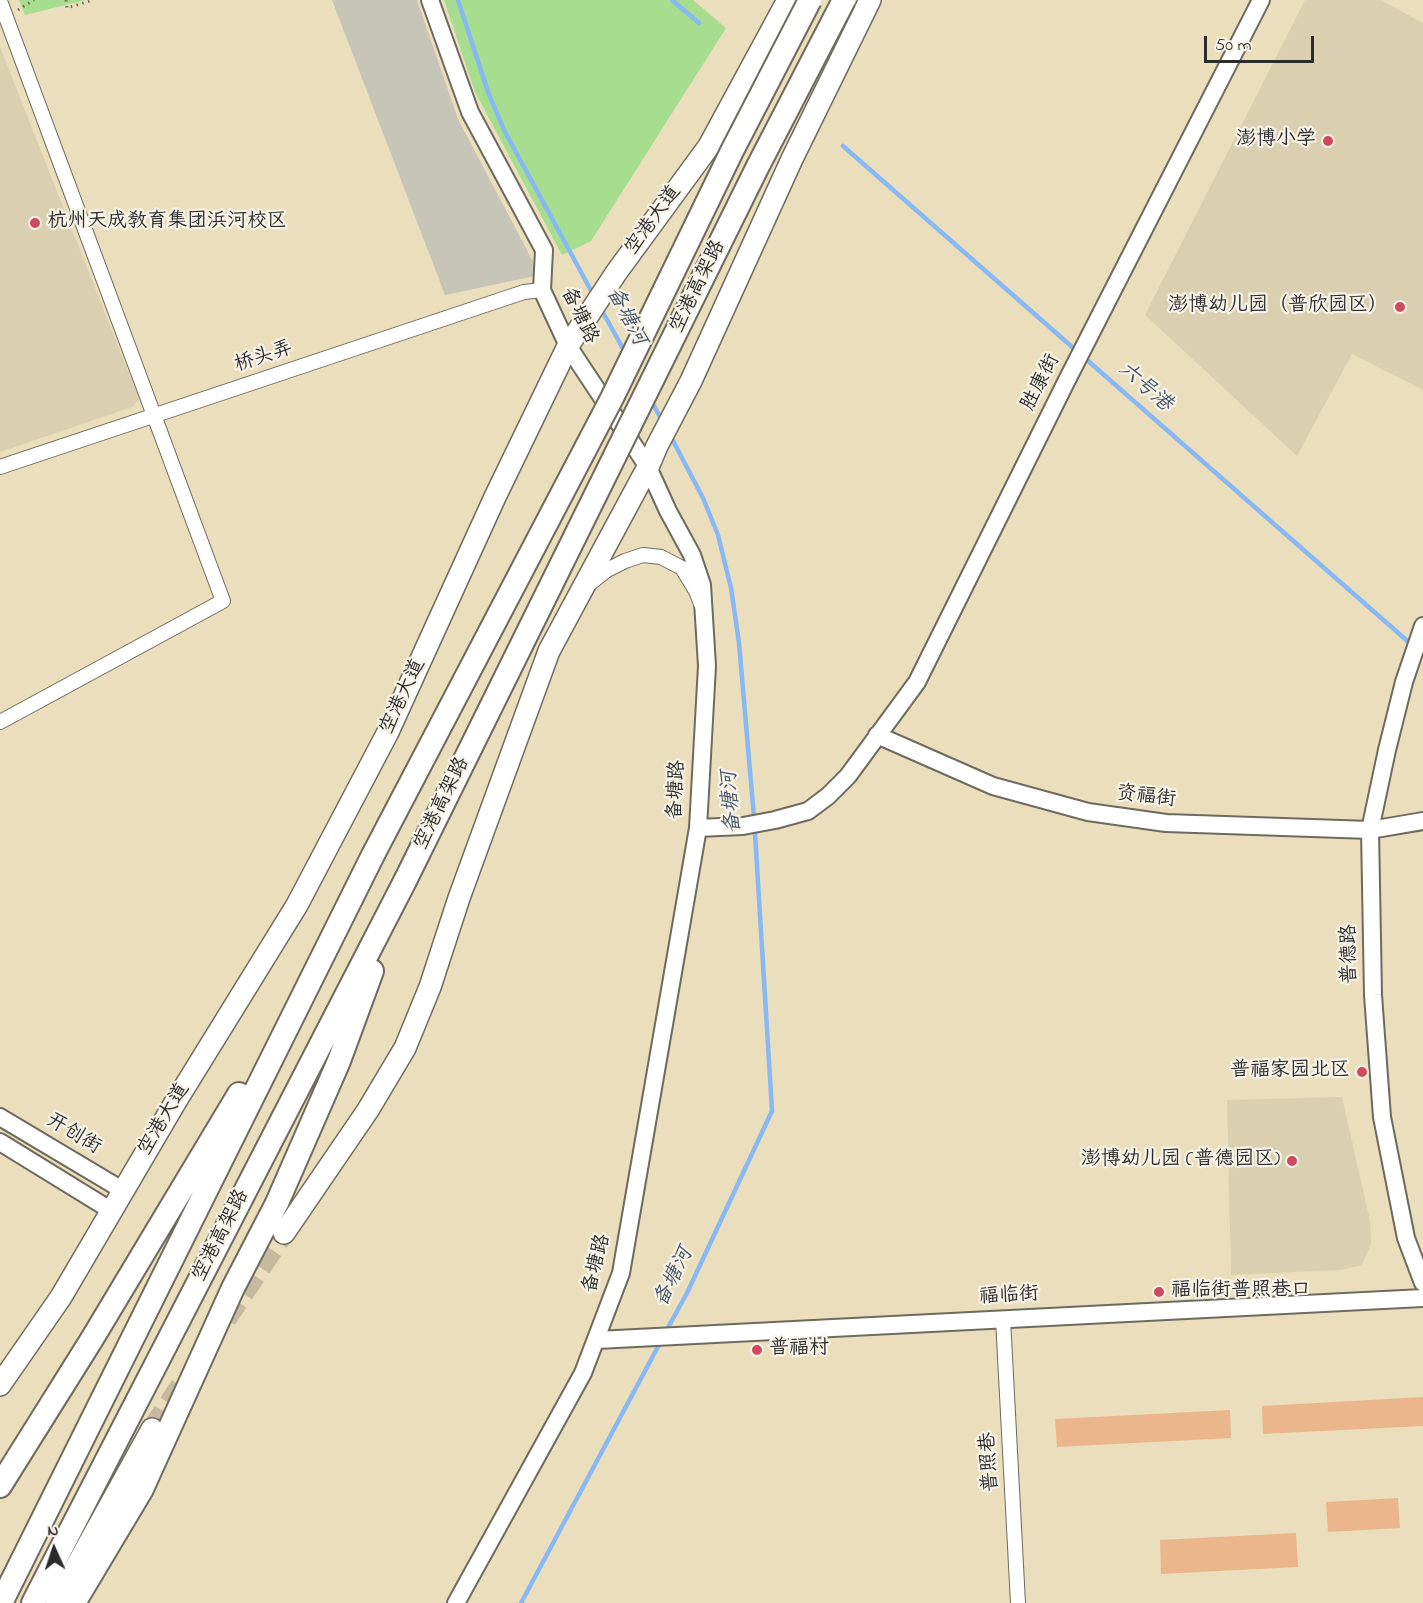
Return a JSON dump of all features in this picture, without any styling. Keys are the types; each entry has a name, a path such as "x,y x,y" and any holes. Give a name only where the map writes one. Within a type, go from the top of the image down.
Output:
{"highway":[{"name":"空港高架路","path":"1,1603 373,855 612,398 732,151 810,0"},
{"name":"空港高架路","path":"33,1603 405,881 752,178 844,0"},
{"path":"0,1486 148,1247 259,1059 373,855"},
{"path":"89,1603 232,1288 277,1203 313,1122 339,1061 405,881"},
{"path":"74,1603 142,1489"}],"main road":[{"name":"空港大道","path":"0,1385 61,1297 297,904 383,742 567,346 588,318 616,273 709,146 788,0"},
{"path":"284,1233 368,1110 405,1048 430,987 459,898 549,651 648,467 691,381 792,159 870,0"},
{"path":"56,1603 152,1429"}],"street":[{"name":"备塘路","path":"430,0 470,112 544,250 542,290 567,346 648,467 692,555 702,585 707,666 698,828 621,1273 583,1373 456,1603"},
{"name":"胜康街","path":"698,828 743,825 808,812 848,776 917,682 1067,380 1261,0"},
{"path":"0,1 223,601 0,722"},
{"name":"桥头弄","path":"0,466 524,292 542,290"},
{"path":"582,590 624,561 643,555 661,557 682,568 696,591 705,614"},
{"name":"普德路","path":"1423,626 1404,682 1370,830 1373,995 1382,1117 1406,1238 1423,1283"},
{"name":"资福街","path":"877,735 993,786 1088,812 1166,823 1370,830 1423,821"},
{"name":"开创街","path":"0,1117 124,1191"},
{"path":"0,1142 112,1211"},
{"name":"福临街","path":"597,1340 1423,1298"},
{"name":"普照巷","path":"1003,1319 1018,1603"}],"path":[{"path":"6,17 34,0"},
{"path":"66,0 67,8 93,0"}],"shaded area":[{"path":"332,0 417,0 458,119 540,275 445,295"},
{"name":"澎博小学","path":"1305,0 1381,0 1423,23 1423,390 1352,354 1297,456 1145,315"},
{"name":"杭州天成教育集团浜河校区","path":"0,47 139,399 132,407 0,452"},
{"name":"澎博幼儿园 (普德园区)","path":"1342,1097 1370,1221 1371,1244 1362,1265 1341,1270 1231,1275 1227,1100"}],"green space":[{"path":"19,0 85,0 25,15"},
{"path":"444,0 693,0 726,28 591,241 562,255 475,92"}],"building":[{"path":"1423,1397 1423,1426 1263,1434 1262,1406"},
{"path":"1230,1410 1231,1438 1057,1447 1055,1419"},
{"path":"1398,1498 1400,1528 1328,1532 1326,1502"},
{"path":"1296,1533 1298,1567 1161,1574 1160,1540"}],"waterway":[{"name":"备塘河","path":"458,0 488,92 504,130 594,296"},
{"name":"六号港","path":"672,0 699,23"},
{"name":"六号港","path":"843,146 1412,645"},
{"name":"备塘河","path":"601,309 626,354"},
{"name":"备塘河","path":"651,401 662,420"},
{"name":"备塘河","path":"665,1333 687,1293 772,1111 754,817 739,643 731,588 718,535 703,498 670,435"},
{"name":"备塘河","path":"521,1603 661,1341"}],"tunnel":[{"path":"226,1319 284,1233"},
{"path":"152,1429 182,1384"}],"place":[{"name":"澎博小学","path":"1328,141"},
{"name":"杭州天成教育集团浜河校区","path":"35,223"},
{"name":"澎博幼儿园（普欣园区）","path":"1400,307"},
{"name":"普福家园北区","path":"1362,1072"},
{"name":"澎博幼儿园 (普德园区)","path":"1292,1161"},
{"name":"福临街普照巷口","path":"1159,1292"},
{"name":"普福村","path":"757,1350"}]}
